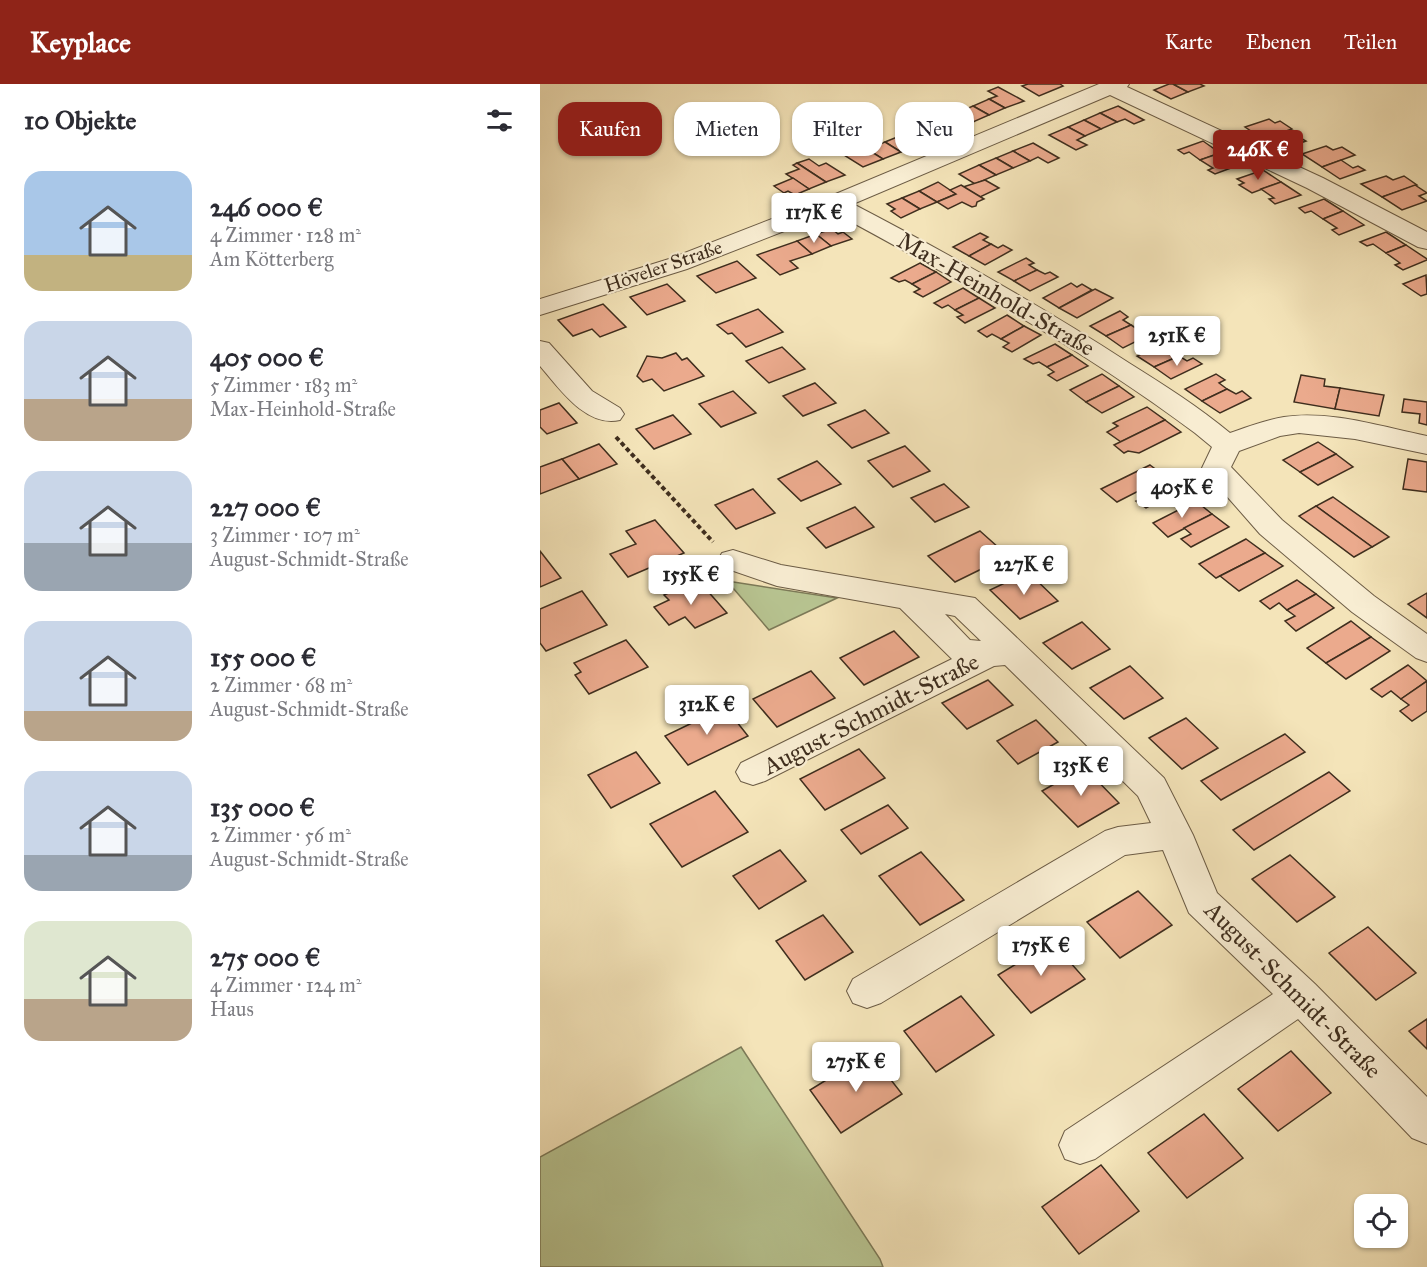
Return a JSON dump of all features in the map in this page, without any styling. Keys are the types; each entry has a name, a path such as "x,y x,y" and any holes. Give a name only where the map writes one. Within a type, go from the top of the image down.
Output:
{"street":[{"name":"Höveler Straße","path":"540,307 678,264 834,203 1114,86"},
{"path":"1114,86 1315,183 1427,242"},
{"name":"Max-Heinhold-Straße","path":"834,203 957,268 1068,335 1203,425 1227,445"},
{"path":"540,349 582,397 610,422"},
{"path":"1427,445 1318,426 1286,426 1245,437 1227,445 1216,468 1271,527 1364,604 1427,650"},
{"name":"August-Schmidt-Straße","path":"733,560 777,574 910,599 964,606 1002,655 1152,788 1175,835 1202,902 1301,996 1427,1125"},
{"name":"August-Schmidt-Straße","path":"753,772 1002,655"},
{"path":"867,991 1118,841 1175,835"},
{"path":"1080,1145 1301,996"}],"path":[{"path":"610,422 718,548 733,560"}],"green space":[{"path":"727,581 837,598 769,630"},
{"path":"741,1047 880,1259 883,1267 540,1267 540,1157"}],"building":[{"path":"1060,84 1063,86 1039,96 1022,86"},
{"path":"1169,84 1188,92 1171,99 1154,90"},
{"path":"1173,84 1200,84 1204,86 1188,92"},
{"path":"998,87 1024,101 1005,108 989,99 997,96 988,91"},
{"path":"989,99 1005,108 989,115 974,106"},
{"path":"1118,106 1144,120 1134,124 1125,119 1117,122 1100,113"},
{"path":"974,107 989,115 974,122"},
{"path":"1100,113 1117,122 1101,129 1084,120"},
{"path":"1269,119 1275,123 1280,121 1292,129 1263,139 1245,127"},
{"path":"1084,120 1101,129 1085,136 1068,127"},
{"path":"1068,127 1085,136 1077,140 1087,145 1076,150 1049,135"},
{"path":"1283,132 1294,139 1299,137 1306,141 1281,150 1263,139"},
{"path":"895,138 895,148 885,142"},
{"path":"1203,141 1220,153 1200,160 1189,152 1184,154 1178,150"},
{"path":"883,143 895,148 895,154 883,159 878,156 883,156"},
{"path":"1033,143 1059,158 1048,163 1038,157 1030,161 1013,151"},
{"path":"1326,146 1333,150 1342,147 1355,155 1322,167 1302,154"},
{"path":"1013,151 1030,161 1013,168 996,158"},
{"path":"1220,153 1239,165 1215,174 1208,170 1213,168 1200,160"},
{"path":"845,156 878,156 883,159 863,167"},
{"path":"996,158 1013,168 996,175 979,165"},
{"path":"809,159 819,166 826,163 845,175 826,182 797,163"},
{"path":"1341,160 1353,168 1358,166 1365,170 1340,179 1322,167"},
{"path":"797,163 826,182 809,189 786,174 799,169 793,165"},
{"path":"979,165 996,175 975,184 959,174"},
{"path":"1263,170 1281,182 1252,193 1239,185 1244,183 1237,179"},
{"path":"1386,176 1393,180 1404,176 1417,185 1382,197 1361,184"},
{"path":"793,178 809,189 795,195 788,191 784,193 774,186"},
{"path":"985,180 999,188 980,197 963,187"},
{"path":"938,182 956,194 937,202 919,191"},
{"path":"1281,182 1301,195 1275,204 1269,199 1274,198 1261,189"},
{"path":"961,185 984,199 977,202 976,206 972,207 962,202 948,209 937,202 956,194 950,190"},
{"path":"1415,185 1427,193 1419,196 1427,201 1402,210 1382,197"},
{"path":"919,191 937,202 920,209 902,198"},
{"path":"902,198 920,209 901,218 891,211 895,209 887,204"},
{"path":"1324,199 1343,211 1323,219 1311,211 1305,213 1299,208"},
{"path":"1343,211 1364,225 1339,235 1332,230 1337,228 1323,219"},
{"path":"832,229 838,234 843,232 852,239 831,246 816,234"},
{"path":"1386,232 1406,245 1386,253 1373,244 1367,246 1360,242"},
{"path":"980,233 988,237 983,240 991,244 969,256 953,247"},
{"path":"816,234 831,246 812,254 797,241"},
{"path":"797,241 812,254 790,261 798,268 780,275 757,255"},
{"path":"991,244 998,248 1003,245 1012,250 985,265 969,256"},
{"path":"1406,245 1427,260 1403,270 1395,265 1400,263 1386,253"},
{"path":"1026,258 1034,263 1029,265 1037,270 1014,281 998,272"},
{"path":"737,261 756,278 716,293 697,276"},
{"path":"920,263 936,272 912,284 905,280 899,282 891,278"},
{"path":"1037,270 1045,274 1050,272 1058,277 1030,291 1014,281"},
{"path":"936,272 951,282 923,297 914,292 920,289 912,284"},
{"path":"1426,275 1427,294 1421,296 1403,284"},
{"path":"1071,283 1077,287 1082,284 1092,290 1059,308 1043,298"},
{"path":"667,284 685,301 647,315 630,297"},
{"path":"963,288 979,298 955,310 948,305 942,308 934,303"},
{"path":"1095,289 1113,298 1077,318 1059,308"},
{"path":"979,298 995,308 965,323 957,317 963,315 955,310"},
{"path":"603,304 626,327 600,337 592,329 573,336 558,320"},
{"path":"758,309 783,332 746,347 732,333 728,334 717,325"},
{"path":"1120,311 1128,317 1123,320 1131,325 1106,336 1090,326"},
{"path":"1007,315 1024,326 1001,339 992,334 987,337 978,331"},
{"path":"1131,325 1139,330 1144,327 1153,333 1123,348 1106,336"},
{"path":"1024,326 1041,335 1012,352 1003,347 1009,343 1001,339"},
{"path":"1168,342 1177,348 1171,350 1179,356 1154,367 1137,356"},
{"path":"1055,344 1072,355 1047,367 1039,362 1033,364 1024,359"},
{"path":"782,347 805,369 769,383 746,361"},
{"path":"676,353 682,360 687,358 704,376 664,391 652,379 643,382 637,376 647,356 662,358"},
{"path":"1072,355 1088,366 1057,381 1048,375 1054,372 1047,367"},
{"path":"1179,356 1187,361 1193,358 1202,364 1171,379 1154,367"},
{"path":"1102,374 1119,386 1086,402 1070,390"},
{"path":"1216,374 1225,380 1219,383 1227,389 1202,401 1185,389"},
{"path":"1301,375 1325,379 1324,386 1340,388 1335,409 1294,402"},
{"path":"815,383 836,403 803,416 783,396"},
{"path":"1119,386 1134,397 1102,413 1086,402"},
{"path":"1340,388 1384,395 1379,416 1335,409"},
{"path":"1227,389 1236,394 1242,391 1251,398 1220,413 1202,401"},
{"path":"733,391 756,413 721,427 699,404"},
{"path":"1404,399 1427,402 1427,425 1419,423 1420,414 1402,412"},
{"path":"559,403 577,423 547,434 540,427 540,410"},
{"path":"1147,407 1165,420 1121,442 1107,432 1118,426 1113,423"},
{"path":"865,410 889,433 852,448 828,425"},
{"path":"673,415 691,434 654,449 636,429"},
{"path":"1165,420 1181,432 1139,453 1128,451 1124,453 1114,445"},
{"path":"1318,442 1336,454 1300,472 1283,460"},
{"path":"599,444 617,464 579,479 562,459"},
{"path":"905,446 930,471 893,487 868,461"},
{"path":"1336,454 1353,467 1318,485 1300,472"},
{"path":"562,459 579,479 540,494 540,467"},
{"path":"1408,459 1427,462 1427,492 1403,489"},
{"path":"817,461 841,484 801,501 778,479"},
{"path":"1150,465 1166,477 1117,502 1101,489"},
{"path":"1166,477 1183,489 1146,508 1136,501 1146,496 1139,491"},
{"path":"944,484 969,507 935,522 911,498"},
{"path":"753,489 775,513 736,529 715,505"},
{"path":"1333,497 1389,537 1372,547 1316,506"},
{"path":"1196,501 1212,514 1168,537 1153,523"},
{"path":"1316,506 1372,547 1354,557 1299,516"},
{"path":"855,507 874,527 826,548 807,528"},
{"path":"1212,514 1229,527 1191,547 1181,539 1191,534 1184,528"},
{"path":"655,520 684,553 628,577 610,554 636,544 626,531"},
{"path":"980,531 1008,556 955,582 928,556"},
{"path":"1246,539 1265,553 1216,578 1199,564"},
{"path":"540,551 561,578 540,587"},
{"path":"1265,553 1283,566 1239,591 1220,576"},
{"path":"1028,572 1058,601 1020,619 990,590"},
{"path":"698,580 727,613 695,628 685,617 669,625 654,607 669,600 664,595"},
{"path":"1297,580 1316,594 1287,610 1279,603 1270,609 1260,601"},
{"path":"582,591 607,625 546,651 540,643 540,609"},
{"path":"1427,593 1427,618 1408,604"},
{"path":"1316,594 1334,608 1296,631 1285,621 1295,616 1287,610"},
{"path":"1351,621 1371,637 1326,663 1307,648"},
{"path":"1082,622 1110,649 1072,669 1043,643"},
{"path":"894,631 919,657 864,685 840,658"},
{"path":"1371,637 1390,651 1346,679 1326,663"},
{"path":"626,640 648,667 589,694 575,675 581,672 574,663"},
{"path":"1408,665 1427,681 1401,699 1391,691 1382,697 1371,689"},
{"path":"1130,666 1163,698 1124,719 1090,688"},
{"path":"811,671 835,698 777,727 753,699"},
{"path":"988,680 1013,705 967,729 942,703"},
{"path":"1427,681 1427,711 1412,721 1400,711 1409,705 1401,699"},
{"path":"725,707 748,736 688,765 665,736"},
{"path":"1186,718 1218,748 1182,769 1149,738"},
{"path":"1036,720 1058,742 1018,764 997,741"},
{"path":"1285,734 1305,752 1221,800 1201,781"},
{"path":"859,749 885,778 825,810 800,779"},
{"path":"636,752 660,783 611,808 588,775"},
{"path":"1084,767 1119,803 1078,827 1042,791"},
{"path":"1329,772 1350,791 1254,850 1233,830"},
{"path":"715,791 748,832 682,867 650,824"},
{"path":"888,805 908,828 861,854 841,830"},
{"path":"780,850 806,881 759,909 733,876"},
{"path":"921,852 964,900 920,925 879,876"},
{"path":"1290,855 1335,897 1297,922 1252,879"},
{"path":"1138,891 1172,925 1120,958 1087,922"},
{"path":"823,915 853,952 805,980 776,941"},
{"path":"1368,927 1416,973 1376,1000 1329,953"},
{"path":"1052,942 1085,979 1031,1013 998,975"},
{"path":"961,996 994,1035 936,1072 904,1031"},
{"path":"1427,1019 1427,1049 1409,1031"},
{"path":"1291,1051 1331,1093 1278,1131 1238,1089"},
{"path":"870,1053 902,1094 841,1133 810,1090"},
{"path":"1204,1114 1243,1158 1187,1198 1148,1153"},
{"path":"1101,1165 1139,1211 1079,1254 1042,1207"}]}
